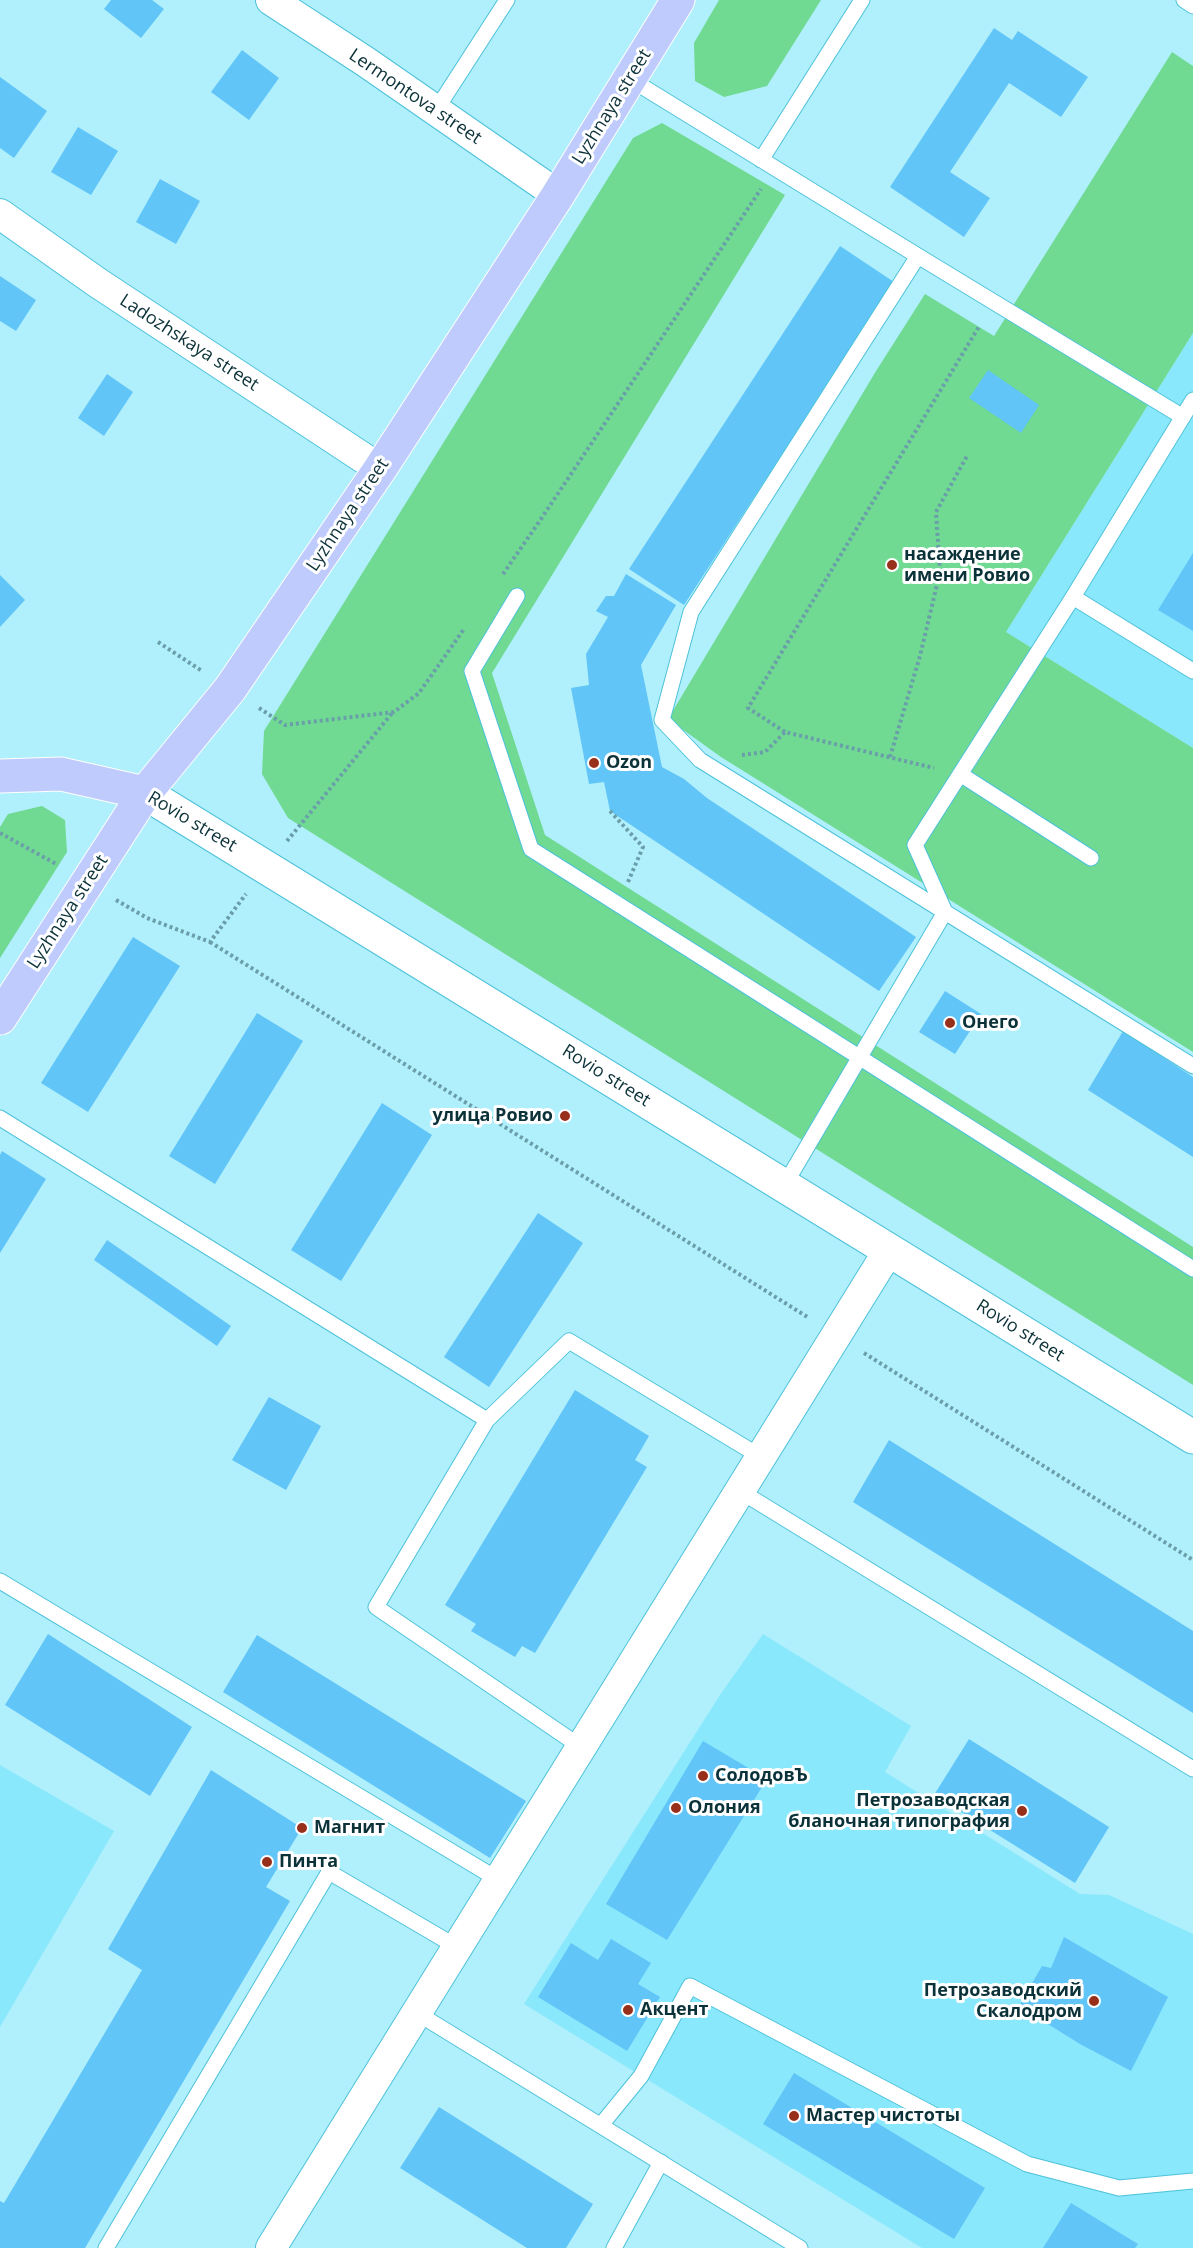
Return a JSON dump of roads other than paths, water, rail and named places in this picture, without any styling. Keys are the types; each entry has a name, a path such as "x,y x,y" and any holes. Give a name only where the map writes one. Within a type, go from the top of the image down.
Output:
{"main road":[{"name":"Lyzhnaya street","path":"0,1018 145,793 230,689 380,469 558,195 678,0"},
{"name":"Rovio street","path":"0,776 61,774 145,793 1193,1437"}],"street":[{"name":"Lermontova street","path":"271,0 558,195"},
{"name":"Ladozhskaya street","path":"0,214 98,283 380,469"},
{"path":"271,2248 889,1250"}],"lane":[{"path":"436,110 507,0"},
{"path":"761,160 862,0"},
{"path":"1184,0 1193,6"},
{"path":"630,78 1183,417"},
{"path":"918,256 691,612 662,720 700,760 1193,1066"},
{"path":"945,912 915,845 1073,597 1193,400"},
{"path":"517,596 472,671 531,849 1193,1269"},
{"path":"1073,597 1193,671"},
{"path":"960,774 1091,858"},
{"path":"784,1185 945,912"},
{"path":"0,1118 487,1420"},
{"path":"582,1747 376,1607 487,1420 569,1341 761,1457"},
{"path":"740,1491 1193,1769"},
{"path":"0,1581 499,1880"},
{"path":"106,2248 329,1872 457,1947"},
{"path":"601,2126 641,2076 690,1986 1027,2164 1119,2188 1193,2181"},
{"path":"417,2013 800,2248"},
{"path":"614,2248 661,2162"}],"place":[{"name":"насаждение имени Ровио","path":"892,565"},
{"name":"Ozon","path":"594,763"},
{"name":"Онего","path":"950,1023"},
{"name":"улица Ровио","path":"565,1116"},
{"name":"СолодовЪ","path":"703,1776"},
{"name":"Олония","path":"676,1808"},
{"name":"Петрозаводская бланочная типография","path":"1022,1811"},
{"name":"Магнит","path":"302,1828"},
{"name":"Пинта","path":"267,1862"},
{"name":"Петрозаводский Скалодром","path":"1094,2001"},
{"name":"Акцент","path":"628,2010"},
{"name":"Мастер чистоты","path":"794,2116"}]}
